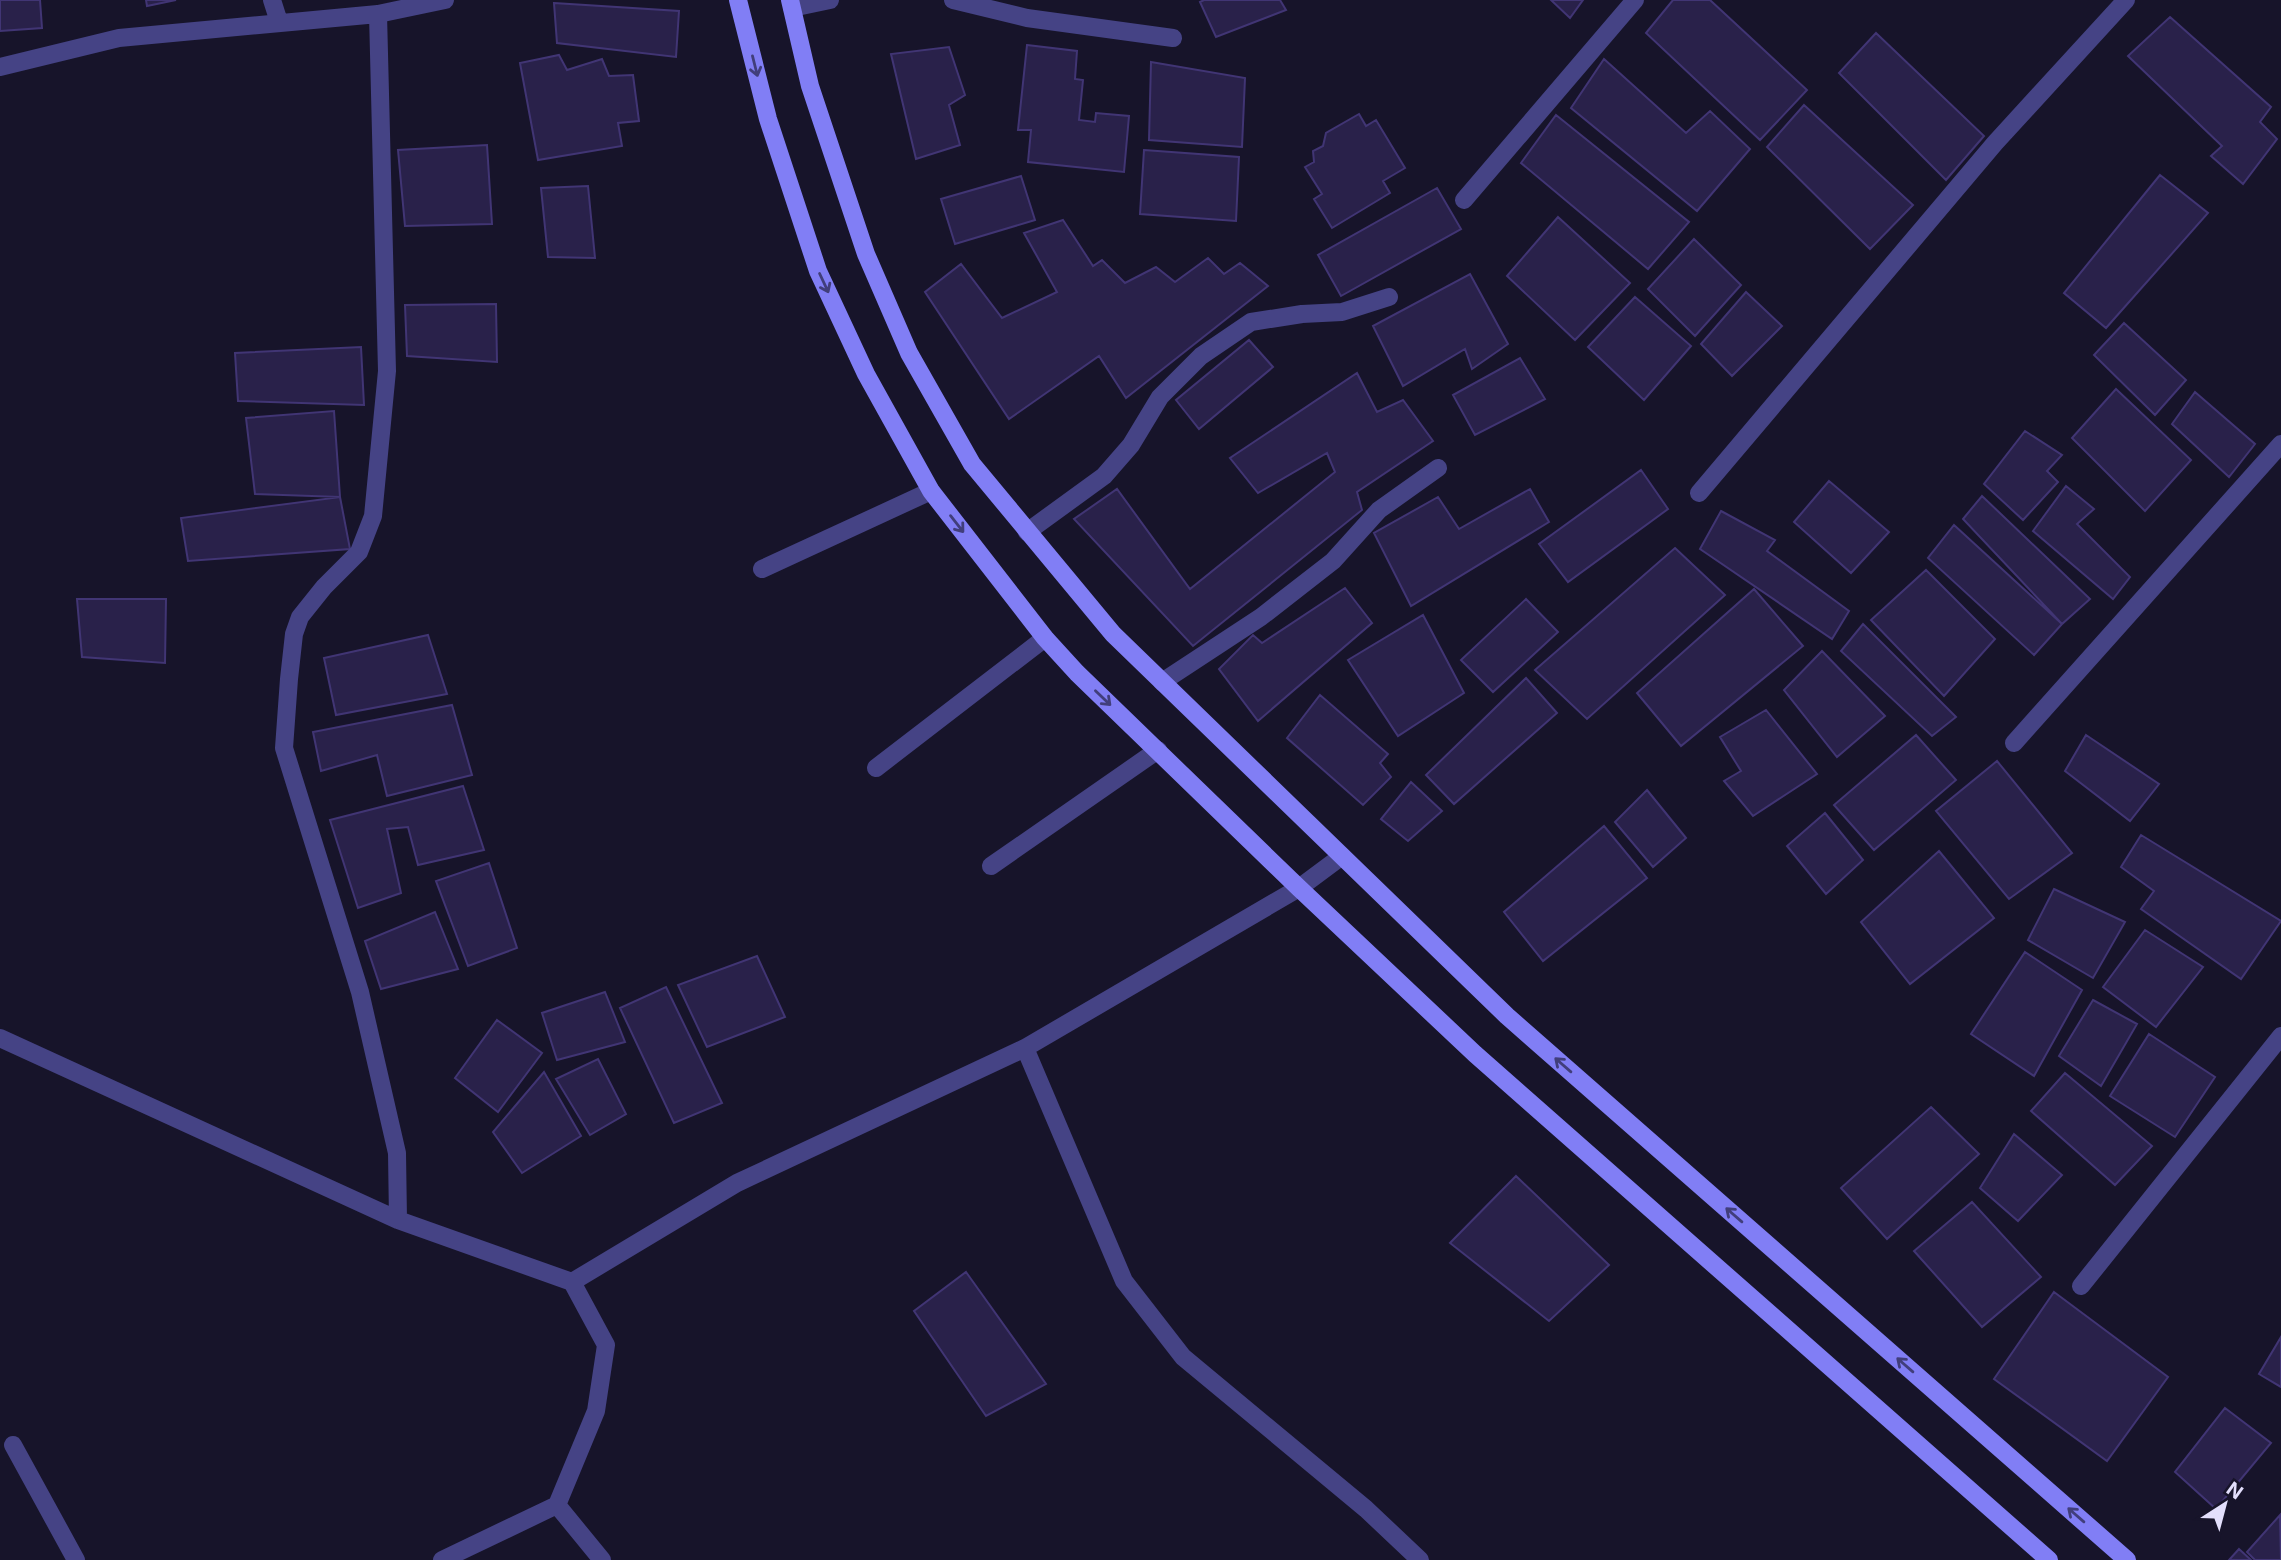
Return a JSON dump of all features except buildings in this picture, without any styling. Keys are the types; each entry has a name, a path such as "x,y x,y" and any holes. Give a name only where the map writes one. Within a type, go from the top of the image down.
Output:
{"main road":[{"path":"738,0 768,119 818,271 866,374 932,491 1045,638 1299,888 1485,1063 2049,1560"},
{"path":"791,4 810,86 866,254 909,353 972,464 1113,634 1507,1016 2127,1560"}],"street":[{"path":"272,0 279,22"},
{"path":"0,67 119,38 378,14 445,0"},
{"path":"791,4 830,0"},
{"path":"953,0 1027,18 1173,38"},
{"path":"1464,200 1635,0"},
{"path":"1699,493 1995,143 2126,0"},
{"path":"378,14 387,371 373,516 359,551 324,587 300,617 293,645 284,748 360,992 397,1153 398,1220"},
{"path":"1027,533 1104,477 1131,444 1160,397 1200,356 1251,322 1302,314 1342,312 1389,297"},
{"path":"2014,743 2281,444"},
{"path":"1162,682 1261,617 1333,561 1379,510 1438,468"},
{"path":"762,569 932,491"},
{"path":"876,768 1045,638"},
{"path":"990,866 1158,750"},
{"path":"572,1282 737,1184 1025,1048 1299,888 1342,856"},
{"path":"2081,1286 2281,1036"},
{"path":"0,1038 398,1220 572,1282 606,1345 596,1410 557,1505 442,1560"},
{"path":"1025,1048 1124,1281 1183,1357 1366,1509 1420,1560"},
{"path":"13,1445 76,1560"},
{"path":"557,1505 602,1560"}]}
